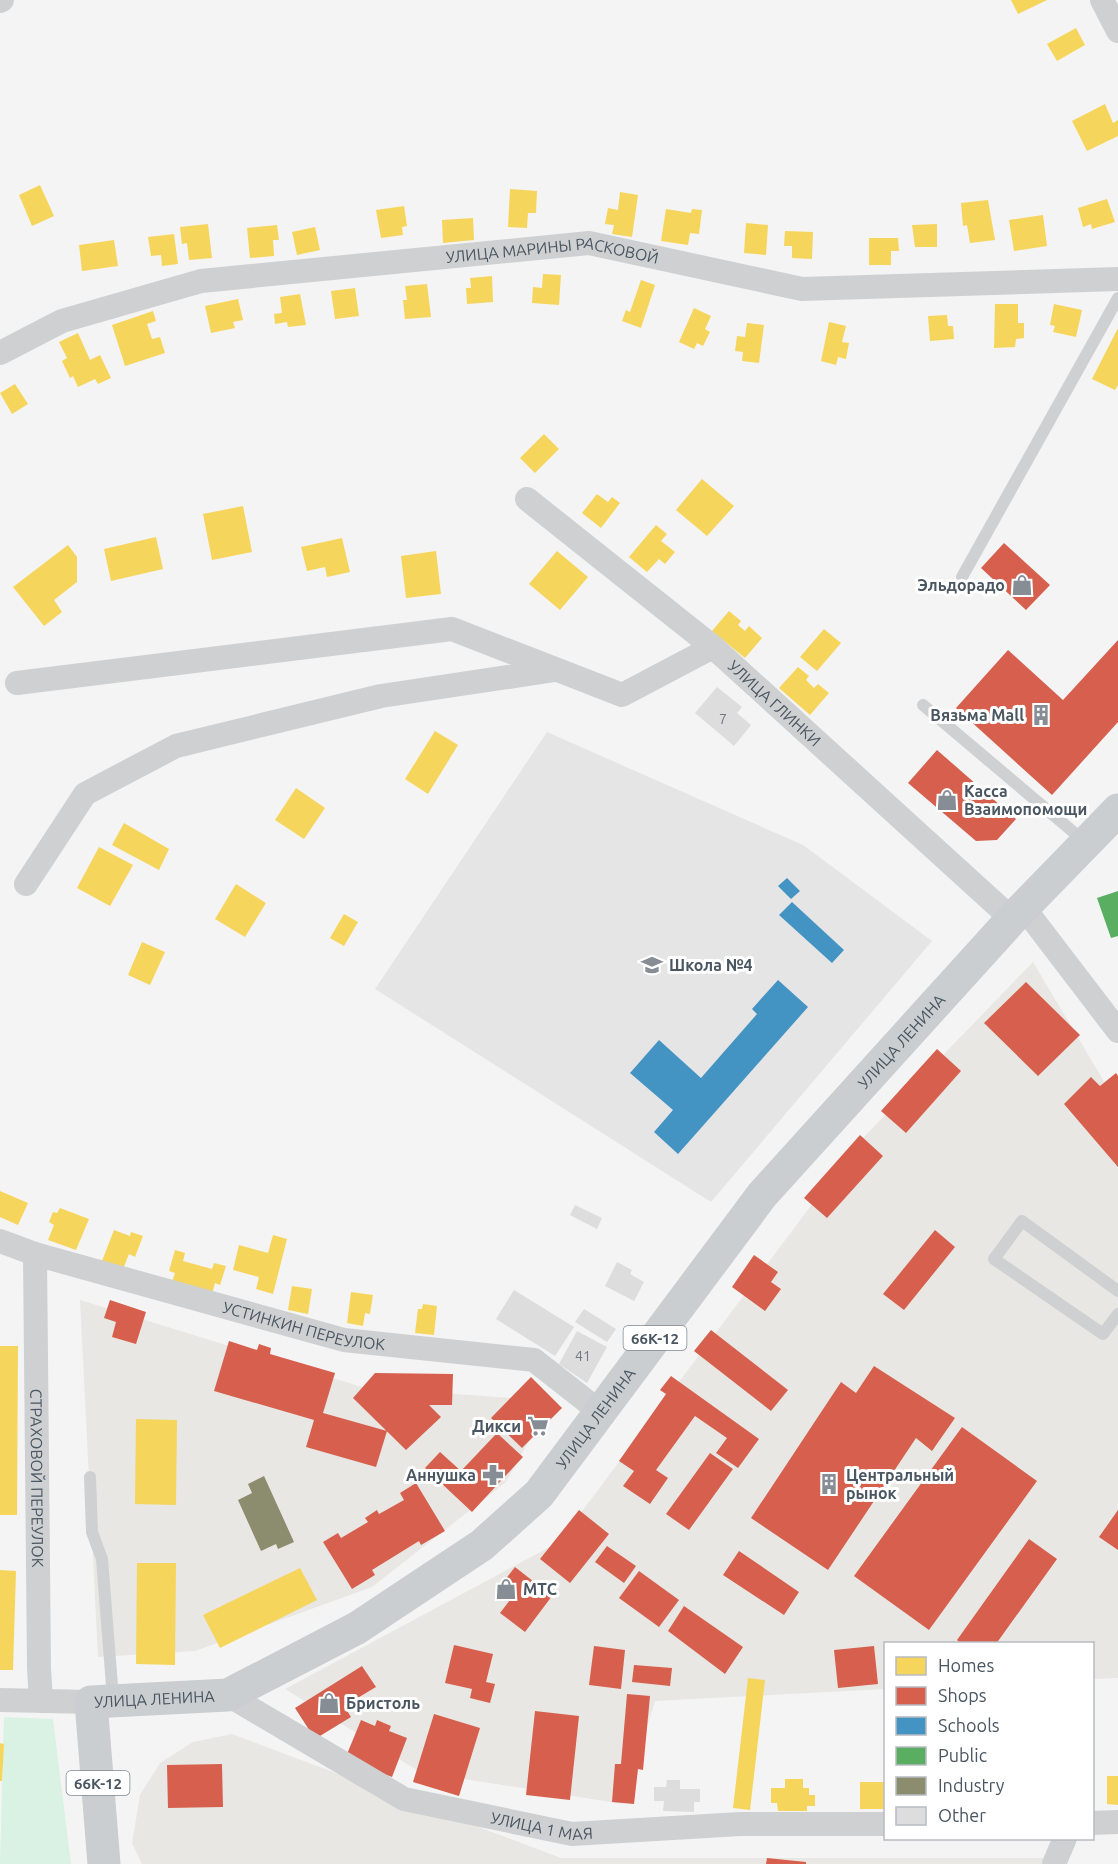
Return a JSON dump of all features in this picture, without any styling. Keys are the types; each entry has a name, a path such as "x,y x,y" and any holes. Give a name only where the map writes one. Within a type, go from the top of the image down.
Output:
{"main road":[{"name":"УЛИЦА ЛЕНИНА","path":"102,1701 228,1695 357,1628 482,1545 539,1494 762,1195 1018,914 1118,810"},
{"name":"66К-12","path":"102,1701 104,1864"}],"street":[{"path":"1102,0 1118,30"},
{"name":"УЛИЦА МАРИНЫ РАСКОВОЙ","path":"0,353 62,321 201,280 589,243 802,289 1118,279"},
{"name":"УЛИЦА ГЛИНКИ","path":"527,499 713,647 1018,914 1118,1031"},
{"path":"17,683 452,629 622,695 713,647"},
{"path":"26,884 85,794 176,746 381,696 557,670"},
{"name":"УСТИНКИН ПЕРЕУЛОК","path":"0,1241 34,1254 344,1340 534,1360 600,1411"},
{"name":"СТРАХОВОЙ ПЕРЕУЛОК","path":"34,1254 41,1701"},
{"name":"УЛИЦА 1 МАЯ","path":"228,1695 404,1799 572,1834 740,1824 884,1824"},
{"name":"УЛИЦА ЛЕНИНА","path":"0,1700 102,1701"},
{"path":"1094,1823 1118,1822"},
{"path":"1054,1864 1065,1840"}],"lane":[{"path":"962,577 1118,298"},
{"path":"923,705 1087,844"},
{"path":"1118,1291 1022,1221 994,1259 1103,1334 1118,1314"},
{"path":"90,1477 92,1532 102,1559 102,1701"}],"shaded area":[{"name":"Школа №4","path":"547,732 803,845 932,941 711,1202 375,989"},
{"path":"1033,962 1118,1105 1118,1678 1094,1679 1094,1642 884,1642 884,1689 655,1701 623,1804 420,1772 285,1689 559,1542 858,1143"},
{"path":"80,1300 362,1387 551,1401 506,1482 372,1587 195,1651 98,1657"},
{"path":"232,1734 561,1858 1053,1858 1049,1864 142,1864 132,1843 140,1795 160,1763 193,1742"}],"green space":[{"path":"4,1717 53,1719 71,1864 0,1864"}],"building: Homes":[{"path":"1011,0 1047,0 1018,14"},
{"path":"1076,28 1085,45 1057,61 1047,44"},
{"path":"1105,104 1113,123 1118,120 1118,136 1087,151 1072,121"},
{"path":"40,185 54,216 32,226 19,195"},
{"path":"510,189 537,191 536,213 528,213 527,228 508,227"},
{"path":"620,192 638,195 632,237 612,234 614,225 605,224 608,208 618,210"},
{"path":"1107,199 1115,222 1092,229 1091,224 1083,227 1078,208"},
{"path":"988,200 995,240 970,243 967,225 963,226 961,203"},
{"path":"404,206 407,226 402,227 403,235 381,238 376,210"},
{"path":"666,209 691,213 692,209 702,210 699,234 690,233 688,245 661,241"},
{"path":"1043,215 1047,246 1014,251 1009,220"},
{"path":"473,218 474,240 443,243 442,220"},
{"path":"746,223 768,225 766,255 744,253"},
{"path":"208,224 212,258 189,260 187,243 182,244 180,227"},
{"path":"937,224 937,247 915,247 912,225"},
{"path":"277,225 279,240 273,240 274,256 250,258 247,228"},
{"path":"315,227 320,250 297,255 292,232"},
{"path":"785,231 813,232 812,259 792,258 792,246 784,246"},
{"path":"174,234 178,264 162,266 161,255 151,256 148,237"},
{"path":"869,238 898,238 899,251 891,251 891,265 869,265"},
{"path":"114,240 118,266 82,271 79,245"},
{"path":"543,274 561,275 559,305 532,303 533,287 542,288"},
{"path":"492,276 493,302 467,304 466,288 471,288 470,278"},
{"path":"641,280 655,285 641,328 622,321 626,310 630,312"},
{"path":"427,284 431,317 405,319 403,300 407,300 405,286"},
{"path":"355,288 359,316 335,319 331,291"},
{"path":"300,294 306,325 288,327 287,322 275,324 274,314 282,313 280,297"},
{"path":"238,299 243,320 233,322 235,328 211,333 205,306"},
{"path":"995,304 1018,304 1018,323 1024,323 1024,338 1016,339 1015,347 994,348"},
{"path":"1054,304 1082,310 1076,337 1053,332 1055,326 1050,325"},
{"path":"694,308 711,316 705,329 710,332 703,346 697,343 694,349 679,342"},
{"path":"153,311 156,321 147,324 152,339 160,337 165,353 125,366 112,325"},
{"path":"947,315 948,326 953,326 954,339 930,341 928,316"},
{"path":"829,322 846,326 842,342 849,343 846,359 838,357 836,365 821,361"},
{"path":"747,323 764,325 759,363 742,361 743,352 735,351 737,336 745,337"},
{"path":"1118,328 1118,385 1115,390 1092,379"},
{"path":"78,333 90,360 100,355 111,378 98,384 95,379 78,387 73,376 70,378 62,361 67,358 59,342"},
{"path":"15,384 28,404 12,414 0,393"},
{"path":"544,434 559,449 535,473 520,458"},
{"path":"702,479 734,506 707,536 676,510"},
{"path":"597,494 608,502 612,497 620,503 601,528 582,513"},
{"path":"243,506 252,552 212,560 203,514"},
{"path":"656,525 667,534 661,541 675,552 665,564 659,559 647,572 629,557"},
{"path":"156,537 163,569 111,581 104,549"},
{"path":"342,538 350,572 327,577 325,567 307,571 301,547"},
{"path":"68,545 77,557 77,582 54,600 62,612 44,626 13,587"},
{"path":"436,551 441,594 406,598 401,556"},
{"path":"557,551 588,577 560,610 529,584"},
{"path":"729,611 741,621 738,625 745,631 749,626 762,638 745,658 712,631"},
{"path":"824,629 841,643 817,671 800,657"},
{"path":"798,667 809,676 806,680 814,688 818,684 829,693 810,715 779,688"},
{"path":"435,731 458,745 428,794 405,779"},
{"path":"296,788 325,808 304,839 275,820"},
{"path":"124,823 169,849 159,870 112,845"},
{"path":"99,847 133,865 110,906 77,888"},
{"path":"236,884 266,903 245,937 215,919"},
{"path":"344,914 358,922 344,946 330,938"},
{"path":"142,942 165,952 150,985 128,975"},
{"path":"0,1191 28,1203 18,1225 0,1217"},
{"path":"60,1208 89,1219 76,1250 48,1240 54,1225 49,1222 53,1212 57,1213"},
{"path":"114,1230 130,1236 131,1232 143,1236 135,1257 129,1254 123,1269 102,1261"},
{"path":"273,1235 287,1239 273,1294 256,1289 259,1277 233,1270 239,1245 268,1253"},
{"path":"175,1250 185,1253 183,1261 212,1269 214,1263 226,1266 220,1285 215,1283 212,1294 172,1282 175,1273 169,1271"},
{"path":"292,1286 312,1289 308,1314 288,1310"},
{"path":"351,1292 373,1295 370,1314 365,1313 363,1326 347,1323"},
{"path":"423,1304 437,1306 434,1335 415,1333 418,1309 422,1309"},
{"path":"0,1346 18,1346 17,1515 0,1515"},
{"path":"136,1419 177,1420 176,1505 135,1504"},
{"path":"137,1563 176,1563 175,1665 136,1664"},
{"path":"300,1568 317,1600 220,1648 203,1615"},
{"path":"0,1570 16,1571 13,1670 0,1670"},
{"path":"748,1678 765,1680 750,1810 733,1808"},
{"path":"0,1743 4,1744 2,1781 0,1781"},
{"path":"1107,1776 1118,1776 1118,1805 1107,1804"},
{"path":"785,1779 803,1779 803,1788 809,1788 809,1795 815,1795 815,1806 807,1806 807,1811 778,1811 777,1803 771,1803 771,1788 785,1788"},
{"path":"860,1782 884,1782 884,1809 860,1809"}],"building: Shops":[{"path":"1004,543 1050,585 1026,610 981,568"},
{"name":"Вязьма Mall","path":"1118,640 1118,722 1052,795 956,708 1008,650 1063,700"},
{"path":"937,750 1016,819 997,840 976,841 908,783"},
{"path":"1026,982 1080,1035 1038,1076 984,1023"},
{"path":"937,1049 961,1071 906,1133 881,1111"},
{"path":"1116,1073 1118,1076 1118,1167 1064,1104 1091,1077 1100,1086"},
{"path":"860,1135 883,1156 827,1218 804,1198"},
{"path":"935,1230 955,1247 904,1310 883,1294"},
{"path":"754,1255 778,1272 771,1282 781,1289 765,1311 732,1287"},
{"path":"110,1300 146,1312 136,1344 112,1337 116,1322 104,1318"},
{"path":"711,1330 788,1390 771,1411 694,1351"},
{"path":"229,1341 257,1350 259,1344 271,1348 270,1354 335,1373 323,1413 387,1431 376,1467 306,1447 314,1420 214,1391"},
{"name":"Центральный рынок","path":"874,1366 955,1418 932,1451 916,1438 828,1570 751,1518 841,1382 856,1393"},
{"path":"375,1373 453,1374 452,1405 429,1405 441,1417 406,1450 353,1398"},
{"path":"671,1376 759,1439 738,1468 716,1453 727,1438 695,1416 656,1470 668,1478 650,1504 623,1486 634,1471 619,1461 666,1394 660,1390"},
{"path":"531,1377 562,1408 522,1448 491,1418"},
{"name":"Центральный рынок","path":"962,1427 1037,1481 929,1630 854,1576"},
{"path":"497,1433 523,1457 472,1512 425,1468 440,1452 461,1471"},
{"path":"710,1453 733,1469 689,1530 666,1514"},
{"path":"416,1483 445,1531 421,1545 419,1541 372,1570 375,1575 352,1589 323,1542 338,1533 341,1538 368,1522 365,1518 377,1510 379,1514 404,1500 400,1493"},
{"path":"579,1510 609,1534 570,1583 540,1559"},
{"path":"1118,1510 1118,1550 1099,1537"},
{"path":"1029,1539 1057,1559 997,1642 959,1642 957,1640"},
{"path":"607,1546 636,1566 624,1583 595,1562"},
{"path":"739,1551 799,1592 784,1615 723,1575"},
{"path":"515,1567 552,1596 525,1632 500,1613 510,1600 497,1590"},
{"path":"639,1571 679,1600 659,1627 619,1598"},
{"path":"684,1606 743,1647 725,1674 668,1631"},
{"path":"454,1645 493,1654 486,1682 495,1684 490,1703 470,1698 472,1689 445,1683"},
{"path":"594,1646 625,1650 621,1689 589,1685"},
{"path":"874,1646 878,1684 838,1688 834,1650"},
{"path":"634,1665 672,1668 670,1686 632,1682"},
{"path":"362,1666 376,1687 344,1706 351,1717 315,1739 295,1708"},
{"path":"627,1694 650,1696 643,1770 638,1769 634,1804 612,1802 615,1764 621,1764"},
{"path":"535,1711 579,1716 570,1800 526,1795"},
{"path":"434,1714 480,1728 459,1796 413,1782"},
{"path":"361,1720 375,1726 377,1720 391,1726 389,1731 407,1738 392,1777 345,1759"},
{"path":"222,1764 223,1807 168,1808 167,1765"},
{"path":"767,1858 806,1862 806,1864 766,1864"}],"building: Schools":[{"path":"787,878 800,891 791,899 778,886"},
{"path":"792,902 844,950 832,963 779,915"},
{"name":"Школа №4","path":"778,980 808,1007 678,1154 654,1132 673,1110 630,1073 659,1040 701,1078 757,1014 752,1009"}],"building: Public":[{"path":"1118,891 1118,936 1111,938 1097,898"}],"building: Industry":[{"path":"264,1476 294,1542 278,1549 276,1544 261,1551 238,1500 252,1493 248,1484"}],"building: Other":[{"path":"717,687 742,707 737,713 751,725 734,746 695,713"},
{"path":"575,1205 602,1218 597,1229 570,1215"},
{"path":"617,1262 632,1270 630,1274 644,1282 634,1301 605,1286"},
{"path":"514,1290 574,1327 555,1356 496,1319"},
{"path":"584,1309 616,1329 607,1342 575,1322"},
{"path":"577,1331 607,1347 587,1383 559,1364"},
{"path":"667,1780 680,1780 680,1789 700,1789 700,1802 694,1802 694,1812 663,1811 664,1801 654,1801 654,1787 666,1787"}],"place":[{"name":"Эльдорадо","path":"1022,585"},
{"name":"Вязьма Mall","path":"1041,715"},
{"name":"Касса Взаимопомощи","path":"947,800"},
{"name":"Школа №4","path":"652,965"},
{"name":"Дикси","path":"538,1426"},
{"name":"Аннушка","path":"493,1475"},
{"name":"Центральный рынок","path":"829,1484"},
{"name":"МТС","path":"506,1589"},
{"name":"Бристоль","path":"329,1703"}]}
